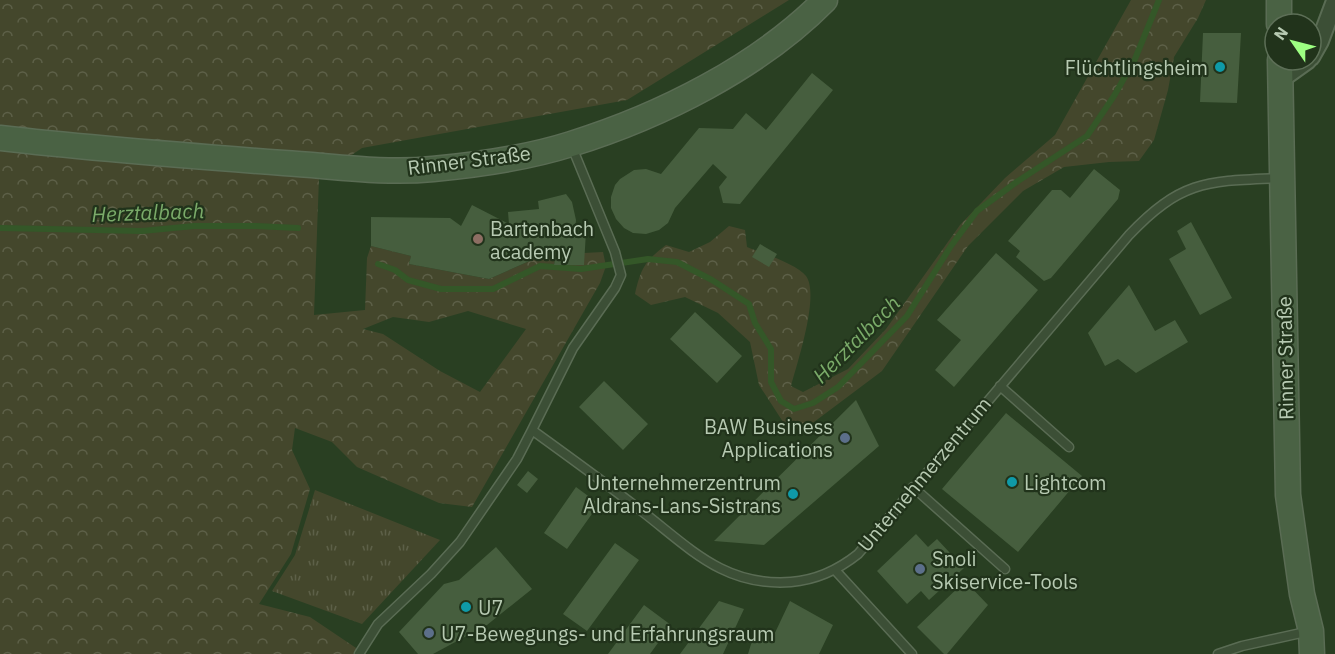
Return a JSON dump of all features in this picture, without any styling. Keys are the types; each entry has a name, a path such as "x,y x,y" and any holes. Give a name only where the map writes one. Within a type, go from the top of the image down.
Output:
{"main road":[{"name":"Rinner Straße","path":"0,138 193,156 388,170 431,169 475,163 571,144 648,115 712,83 769,48 825,0"},
{"name":"Rinner Straße","path":"1280,72 1288,495 1302,594 1312,643"}],"street":[{"path":"1323,32 1335,0"}],"lane":[{"path":"359,654 378,624 431,574 460,542 484,510 517,459 563,365 618,283 620,272 615,252 571,144"},
{"name":"Unternehmerzentrum","path":"532,430 698,554 727,573 751,580 781,583 809,579 835,570 858,554 1129,235 1164,203 1182,191 1212,182 1281,178"},
{"path":"1000,386 1069,447"},
{"path":"913,488 1005,569"},
{"path":"835,570 912,654"},
{"path":"1218,654 1242,646 1312,643"}],"green space":[{"path":"0,0 789,0 627,100 362,148 319,177 314,315 365,310 367,258 371,246 411,256 409,264 489,279 543,255 556,255 554,265 583,265 584,253 603,252 606,266 600,283 472,507 439,503 357,467 332,442 295,428 292,450 310,489 291,554 259,604 310,617 365,654 0,654","holes":["468,311 526,329 480,392 440,371 383,334 363,329 393,317 429,322"]},
{"path":"1131,0 1206,0 1198,18 1174,57 1168,90 1154,140 1139,161 1064,167 1023,191 968,246 882,371 802,431 785,425 759,385 750,342 718,313 685,297 651,305 635,294 645,266 666,245 689,252 710,242 729,226 745,230 747,247 795,267 806,276 810,285 806,330 791,386 803,392 848,369 886,329 960,225 1005,178 1055,135"},
{"path":"315,490 440,540 362,624 272,591 295,555"}],"building":[{"name":"Flüchtlingsheim","path":"1203,33 1241,33 1237,103 1200,102"},
{"path":"812,73 833,90 740,204 723,203 719,187 727,177 713,164 675,208 668,223 659,230 646,234 633,233 624,228 616,219 611,208 611,197 620,179 634,170 646,169 661,174 699,128 733,129 746,113 766,130"},
{"path":"1094,169 1120,190 1118,199 1051,278 1044,281 1016,257 1020,251 1008,241 1052,190 1061,190 1070,198"},
{"name":"Bartenbach academy","path":"566,194 572,202 576,220 575,232 586,232 584,265 554,265 556,255 543,255 489,279 409,264 411,256 371,246 371,217 450,218 461,226 472,205 509,224 508,212 539,209 538,201"},
{"path":"1191,222 1232,298 1200,315 1169,259 1186,249 1177,231"},
{"path":"760,244 777,254 769,267 752,257"},
{"path":"996,253 1038,290 954,387 935,370 961,340 937,320"},
{"path":"1129,285 1155,331 1175,320 1188,342 1136,373 1118,359 1105,366 1088,333"},
{"path":"695,312 742,356 717,383 670,339"},
{"path":"604,381 648,424 623,450 579,407"},
{"name":"Unternehmerzentrum Aldrans-Lans-Sistrans","path":"856,400 879,446 764,545 714,541"},
{"name":"Lightcom","path":"1006,413 1082,476 1018,552 942,489"},
{"path":"528,471 538,479 527,493 517,485"},
{"path":"576,487 599,504 567,549 544,533"},
{"name":"Snoli Skiservice-Tools","path":"916,534 928,547 937,539 964,568 929,600 921,591 907,604 877,571"},
{"path":"615,543 639,560 587,631 563,614"},
{"name":"U7","path":"496,547 532,589 487,625 433,654 418,654 399,632 444,584 459,580"},
{"path":"965,581 988,605 947,654 944,654 917,627"},
{"path":"719,601 744,609 723,654 680,654"},
{"path":"790,601 833,625 819,654 748,654 756,628 773,637"},
{"path":"644,605 671,625 650,654 608,654"}],"waterway":[{"name":"Herztalbach","path":"378,264 395,270 408,280 441,289 493,289 540,266 581,269 648,259 677,262 712,280 749,304 755,323 771,349 771,382 781,401 794,409 813,403 838,387 907,316 951,246 977,211 1087,136 1135,59 1159,0"},
{"name":"Herztalbach","path":"0,228 142,231 194,226 298,228"}],"place":[{"name":"Flüchtlingsheim","path":"1220,67"},
{"name":"Bartenbach academy","path":"478,239"},
{"name":"BAW Business Applications","path":"845,438"},
{"name":"Lightcom","path":"1012,482"},
{"name":"Unternehmerzentrum Aldrans-Lans-Sistrans","path":"793,494"},
{"name":"Snoli Skiservice-Tools","path":"920,569"},
{"name":"U7","path":"466,607"},
{"name":"U7-Bewegungs- und Erfahrungsraum","path":"429,633"}]}
